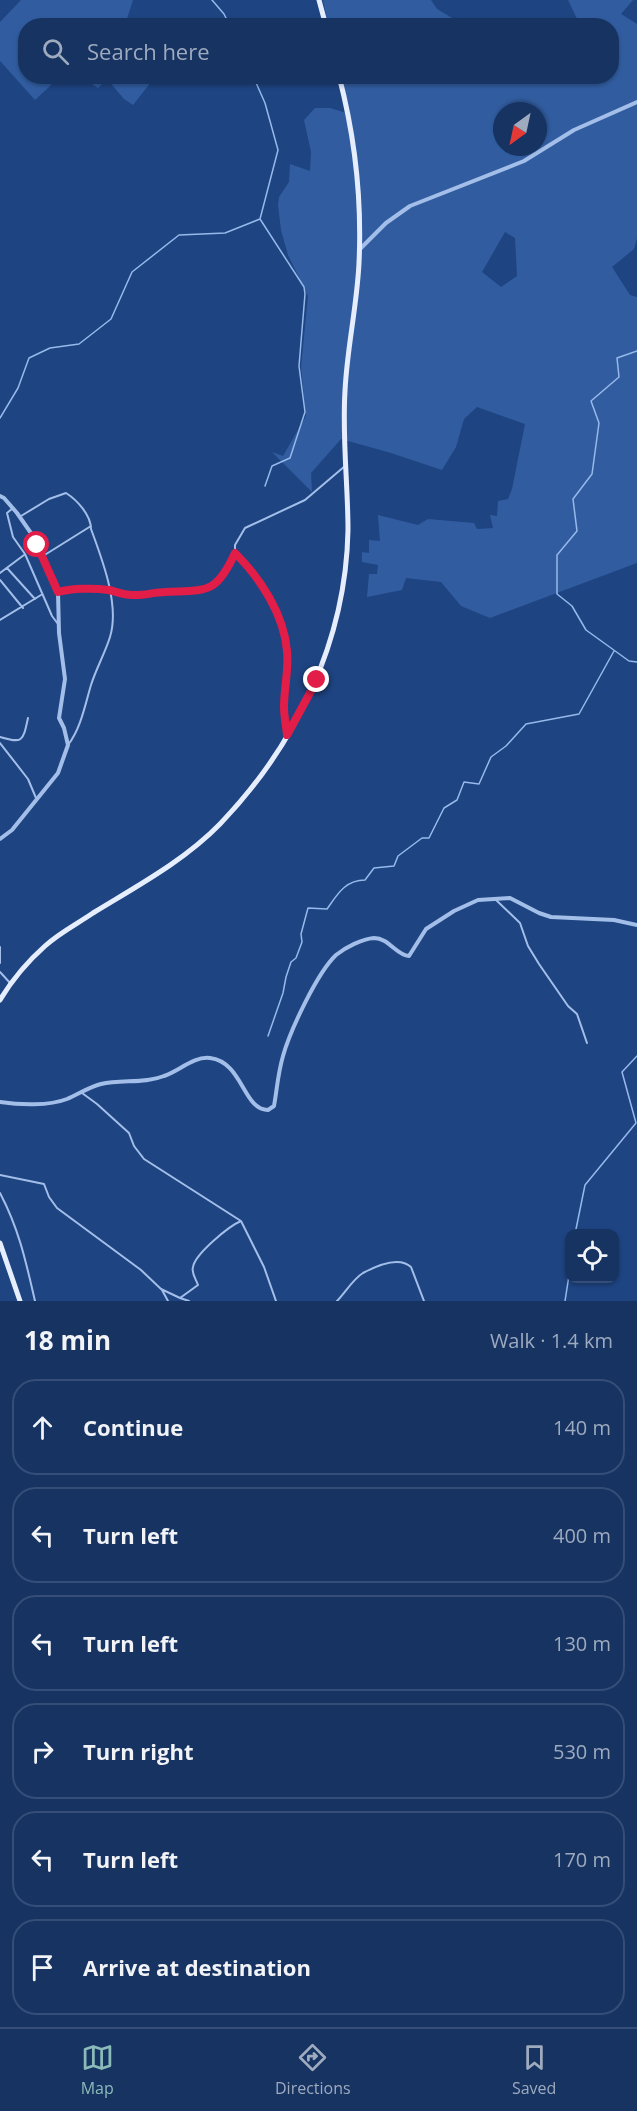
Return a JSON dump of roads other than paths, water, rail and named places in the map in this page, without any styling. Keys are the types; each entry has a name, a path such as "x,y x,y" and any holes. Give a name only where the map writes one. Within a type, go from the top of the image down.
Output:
{"main road":[{"path":"319,0 324,18"},
{"path":"0,1000 27,963 54,939 161,872 214,831 246,796 287,735 317,680 326,657 340,606 345,572 348,530 345,389 360,225 356,164 350,121 341,84"},
{"path":"0,1243 20,1301"}],"street":[{"path":"359,250 386,223 410,206 524,161 574,130 637,102"},
{"path":"58,592 110,591 138,595 205,590 223,576 235,553 235,545 249,525 305,500 345,466"},
{"path":"0,839 12,830 58,773 68,745 76,734 112,627 110,591 91,522 85,512 72,497 66,494 50,499 20,517"},
{"path":"0,496 13,508 33,536 58,592 65,680 63,706 59,718 68,745"},
{"path":"13,508 7,513 14,537 25,554 59,627"},
{"path":"41,557 58,549 91,526"},
{"path":"235,553 256,577 274,608 284,636 287,652 284,708 287,735"},
{"path":"0,573 25,554"},
{"path":"7,568 35,599"},
{"path":"0,580 23,608"},
{"path":"0,620 23,608 42,594"},
{"path":"0,737 17,742 21,740 25,735 28,718"},
{"path":"0,743 28,779 37,800"},
{"path":"495,898 520,923 528,946 539,964 568,1006 577,1014 587,1043"},
{"path":"0,1102 46,1105 99,1084 164,1076 202,1058 210,1058 224,1062 233,1070 255,1104 268,1110 274,1106 278,1074 289,1039 314,988 335,956 350,947 372,938 386,941 404,955 409,956 426,929 470,903 495,898 510,898 550,917 614,920 637,925"},
{"path":"0,947 0,963"},
{"path":"0,972 10,984"},
{"path":"81,1092 129,1133 134,1146 144,1159 244,1224 276,1301"},
{"path":"0,1175 44,1184 57,1208 141,1270 161,1289 168,1301"},
{"path":"0,1193 12,1214 21,1240 35,1301"},
{"path":"180,1298 198,1285 192,1273 192,1267 198,1257 240,1221"},
{"path":"337,1301 362,1274 399,1262 407,1263 411,1267 424,1301"},
{"path":"161,1289 189,1301"}],"waterway":[{"path":"212,0 226,18"},
{"path":"257,84 265,103 278,150 260,219 304,287 305,294 299,366 305,412 290,458 272,466 265,486"},
{"path":"0,418 18,388 29,358 50,348 79,344 111,319 132,272 179,235 225,233 260,219"},
{"path":"637,351 617,358 619,377 591,401 599,423 592,474 573,499 577,531 557,555 557,594 572,606 586,630 629,661 637,662"},
{"path":"268,1036 291,962 296,958 302,942 301,934 308,908 327,909 347,885 365,880 374,868 394,866 398,856 422,838 429,838 444,808 457,800 464,782 479,784 491,757 506,746 526,724 579,714 614,651"},
{"path":"576,1229 585,1185 636,1123 622,1072 637,1056"},
{"path":"565,1301 568,1283"}]}
